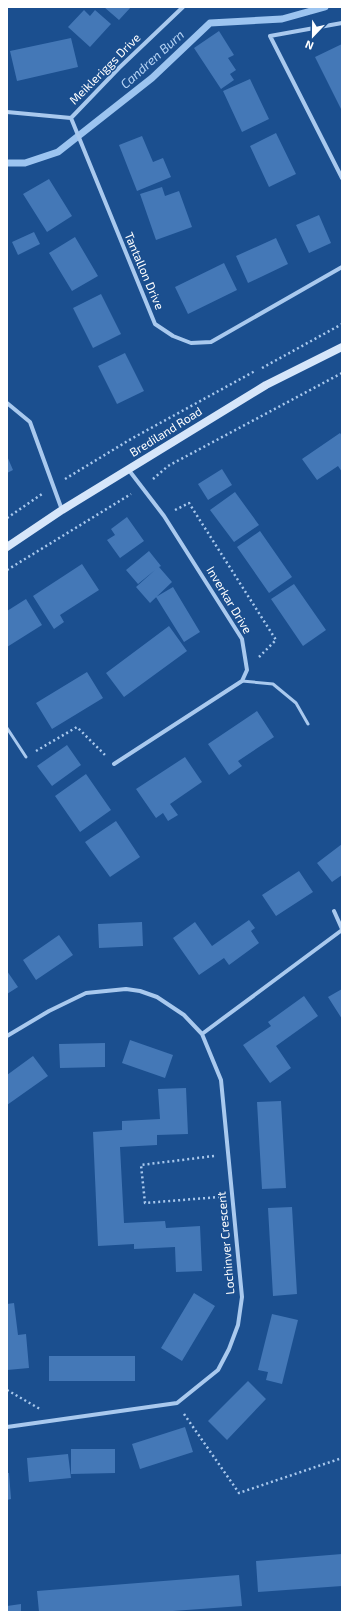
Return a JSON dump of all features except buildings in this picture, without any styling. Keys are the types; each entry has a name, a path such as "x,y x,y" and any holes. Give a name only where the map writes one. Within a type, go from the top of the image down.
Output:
{"street":[{"name":"Meikleriggs Drive","path":"7,112 71,118 119,68 183,7"},
{"path":"342,23 270,36 342,178"},
{"name":"Tantallon Drive","path":"71,118 155,324 173,336 191,342 211,342 342,267"},
{"name":"Brediland Road","path":"7,547 62,510 266,384 342,347"},
{"path":"7,403 30,422 62,510"},
{"name":"Inverkar Drive","path":"128,469 164,516 242,639 247,670"},
{"path":"114,764 242,681 247,670"},
{"path":"202,1034 342,930 334,911"},
{"name":"Lochinver Crescent","path":"7,1036 49,1011 86,993 126,989 140,991 157,997 184,1015 202,1034 221,1080 231,1196 242,1297 238,1324 229,1349 218,1370 177,1403"},
{"path":"7,1427 177,1403"}],"lane":[{"path":"242,681 273,684 296,703 308,724"},
{"path":"7,728 26,757"}],"path":[{"path":"7,518 54,485 131,439 342,324"},
{"path":"7,570 121,499 142,488 168,466 342,373"},
{"path":"164,516 189,503 276,640 247,670"},
{"path":"26,757 77,727 114,764"},
{"path":"227,1154 141,1165 144,1203 231,1196"},
{"path":"7,1390 59,1420"},
{"path":"177,1403 239,1493 342,1458"}],"waterway":[{"name":"Candren Burn","path":"7,163 25,163 58,152 152,78 210,23 282,19 325,7"}]}
